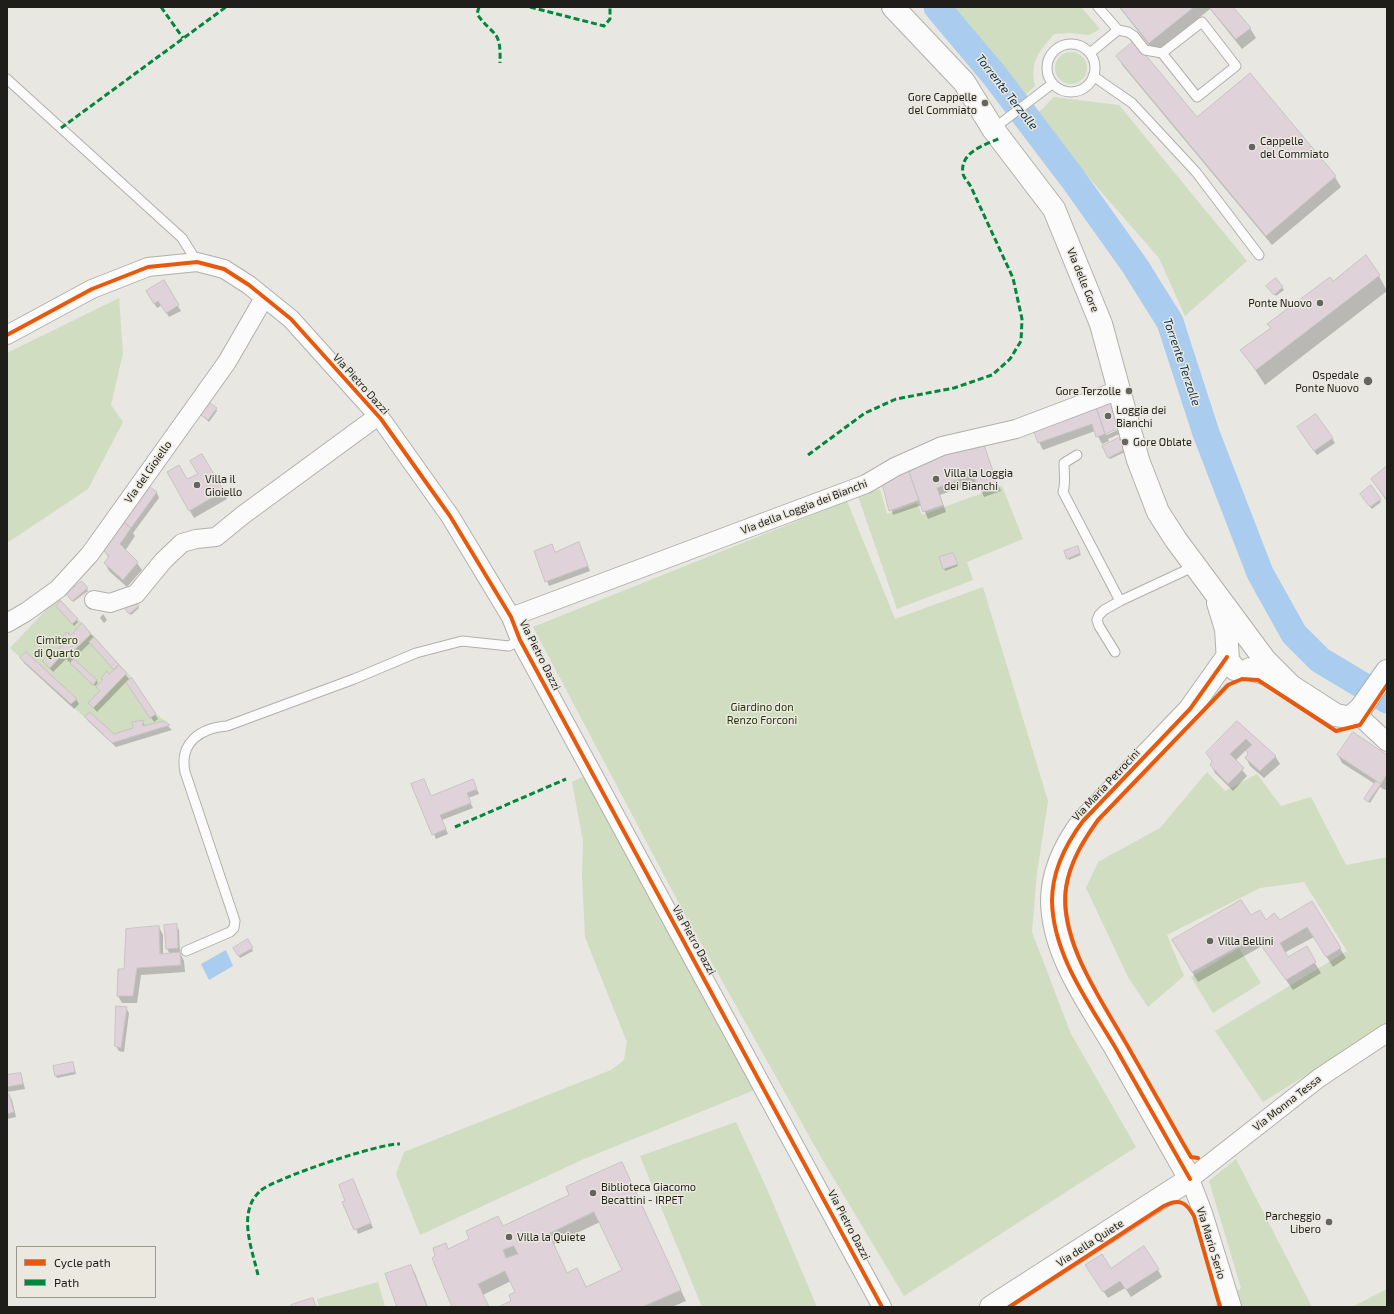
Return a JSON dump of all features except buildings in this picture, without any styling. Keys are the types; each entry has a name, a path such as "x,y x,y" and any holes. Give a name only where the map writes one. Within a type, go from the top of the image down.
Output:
{"main road":[{"name":"Via delle Gore","path":"893,7 964,82 1000,125 1054,209 1101,324 1138,460 1158,512 1168,529 1255,647 1265,660 1291,686"},
{"name":"Via delle Gore","path":"1212,587 1223,617 1227,654 1233,668 1267,674 1291,686 1338,716 1349,717 1359,710"},
{"path":"1227,654 1231,646 1240,640 1245,640 1255,647 1256,663 1246,670"},
{"name":"Via Maria Petrocini","path":"1190,709 1227,654"},
{"name":"Via Maria Petrocini","path":"1190,1179 1070,969 1056,930 1052,898 1057,868 1064,850 1083,821 1190,709 1223,682 1246,670"},
{"path":"1359,710 1387,671"},
{"name":"Via della Quiete","path":"991,1307 1190,1179"}],"street":[{"name":"Via Pietro Dazzi","path":"7,335 92,289 148,267 197,262 224,269 249,285 291,319 378,416 450,516 510,617 520,640 882,1307"},
{"name":"Via del Gioiello","path":"7,623 26,612 58,588 90,554 226,362 264,298"},
{"name":"Via della Loggia dei Bianchi","path":"510,617 866,484 895,467 942,446 1016,429 1119,390"},
{"path":"94,600 110,603 136,594 163,561 182,543 196,539 216,537 243,515 378,416"},
{"path":"1359,710 1387,742"},
{"name":"Via Monna Tessa","path":"1190,1179 1318,1078 1387,1033"},
{"name":"Via Mario Serio","path":"1190,1179 1232,1307"}],"lane":[{"path":"1098,7 1118,30 1128,32 1134,36 1145,50 1162,53 1196,97 1236,66 1202,22 1162,53"},
{"path":"1090,53 1118,30"},
{"path":"1070,44 1085,48 1090,53 1095,68 1093,76 1089,84 1075,92 1067,92 1052,84 1048,77 1048,62 1056,49 1070,44"},
{"path":"1093,76 1132,103 1196,172 1259,255"},
{"path":"7,79 182,238 197,262"},
{"path":"1000,125 1052,84"},
{"path":"1077,455 1064,463 1063,481 1065,486 1063,492 1120,602"},
{"path":"1115,652 1097,620 1104,610 1196,566"},
{"path":"186,951 230,932 234,928 235,921 185,772 183,762 184,753 188,743 213,727 227,726 354,679 416,653 462,641 509,646 520,640"}],"green space":[{"path":"953,7 1081,7 1100,29 1089,35 1070,33 1054,34 1037,58 1034,70 1035,86 1022,98"},
{"path":"1068,52 1074,52 1083,56 1087,68 1083,80 1074,84 1068,84 1059,80 1055,71 1055,65 1059,56"},
{"path":"1054,97 1119,105 1247,261 1185,316 1159,258 1035,116"},
{"path":"119,298 123,353 111,405 123,422 88,489 7,543 7,353"},
{"path":"1002,486 1023,539 967,562 973,580 897,609 858,496 880,489 887,514 917,503 922,515"},
{"name":"Giardino don Renzo Forconi","path":"847,501 895,619 983,587 1048,801 1037,873 1032,932 1071,1034 1136,1147 904,1296 822,1159 684,913 533,627"},
{"name":"Cimitero di Quarto","path":"58,597 132,678 156,714 170,725 112,743 10,648"},
{"path":"1207,772 1225,791 1257,774 1281,806 1311,797 1346,865 1387,857 1387,1025 1263,1102 1215,1031 1347,951 1304,882 1260,888 1167,935 1184,976 1148,1007 1128,977 1086,888 1098,862 1160,828"},
{"path":"585,776 757,1089 584,1159 420,1235 396,1174 404,1152 611,1070 624,1060 627,1042 585,937 582,877 583,841 572,782"},
{"path":"1239,948 1261,983 1213,1013 1191,977"},
{"path":"736,1122 767,1189 817,1307 702,1307 640,1156"},
{"path":"1236,1159 1312,1307 1213,1307 1241,1288 1209,1181"},
{"path":"378,1282 385,1307 319,1307 317,1299"},
{"path":"1387,1289 1387,1307 1352,1307"}],"water":[{"path":"226,950 233,966 209,980 201,964"}],"waterway":[{"name":"Torrente Terzolle","path":"937,7 995,76 1073,179 1135,266 1170,322 1206,433 1260,573 1294,634 1320,660 1387,700"}],"marked path":[{"path":"161,7 183,38"},
{"path":"61,128 226,7"},
{"path":"479,7 477,14 498,38 500,63"},
{"path":"530,7 604,26 610,19 610,7"},
{"path":"808,455 865,413 896,399 954,388 992,375 1010,359 1021,341 1022,319 1013,278 971,187 963,174 965,160 974,150 1000,138"},
{"path":"455,827 566,779"},
{"path":"258,1275 249,1239 248,1221 252,1202 260,1191 285,1178 328,1162 372,1149 400,1144"}],"cycle path":[{"path":"7,335 92,289 148,267 197,262 224,269 249,285 291,319 381,419 450,516 511,617 520,640 882,1307"},
{"path":"1190,1179 1074,978 1059,940 1054,921 1052,901 1054,879 1057,869 1065,849 1083,821 1190,709 1227,657"},
{"path":"1198,1158 1191,1157 1084,970 1069,929 1066,908 1066,888 1074,861 1082,844 1098,820 1228,685 1242,679 1258,680 1336,731 1360,725 1387,685"},
{"path":"1009,1307 1164,1206 1174,1202 1182,1203 1188,1207 1194,1216 1220,1307"}],"place":[{"name":"Gore Cappelle del Commiato","path":"985,103"},
{"name":"Cappelle del Commiato","path":"1252,147"},
{"name":"Ponte Nuovo","path":"1320,303"},
{"name":"Ospedale Ponte Nuovo","path":"1368,381"},
{"name":"Gore Terzolle","path":"1129,391"},
{"name":"Loggia dei Bianchi","path":"1108,416"},
{"name":"Gore Oblate","path":"1125,442"},
{"name":"Villa la Loggia dei Bianchi","path":"936,479"},
{"name":"Villa il Gioiello","path":"197,485"},
{"name":"Villa Bellini","path":"1210,941"},
{"name":"Biblioteca Giacomo Becattini - IRPET","path":"593,1193"},
{"name":"Parcheggio Libero","path":"1329,1222"},
{"name":"Villa la Quiete","path":"509,1237"}]}
